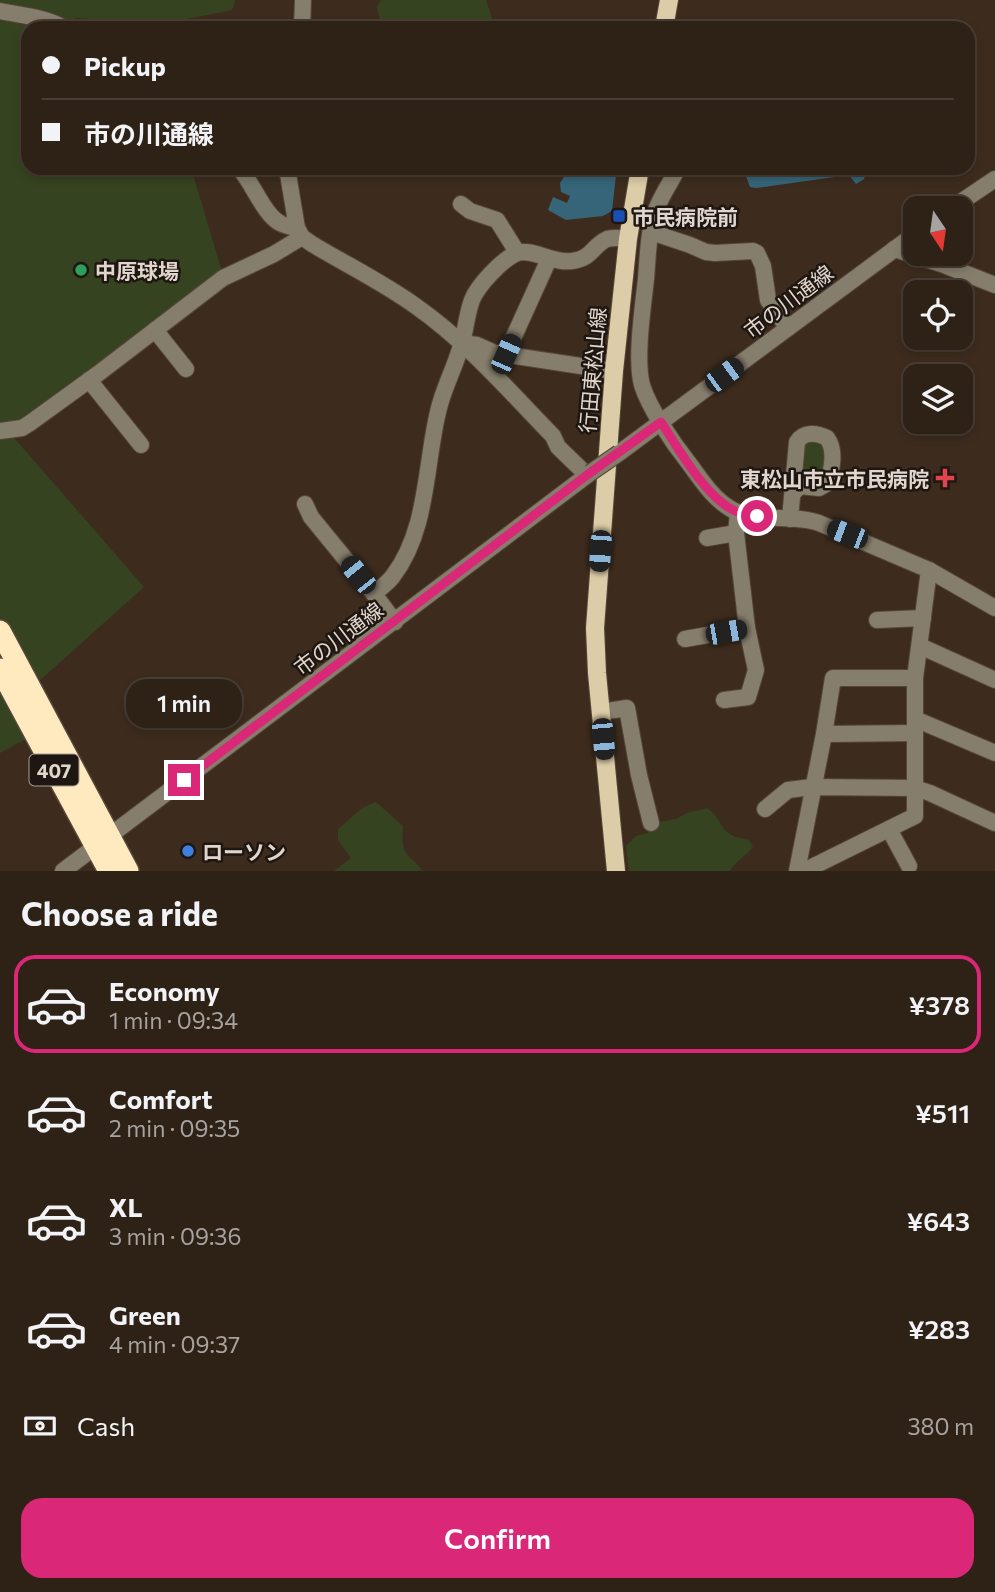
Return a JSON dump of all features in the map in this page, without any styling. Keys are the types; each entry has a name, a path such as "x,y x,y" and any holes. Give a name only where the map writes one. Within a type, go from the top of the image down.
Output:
{"highway":[{"name":"407","path":"0,631 102,842 108,871"},
{"name":"407","path":"0,669 102,842 128,871"}],"main road":[{"path":"665,21 669,0"},
{"name":"行田東松山線","path":"615,871 595,628 614,371 628,239 639,175"}],"street":[{"path":"302,21 303,0"},
{"path":"0,11 45,21"},
{"path":"245,175 270,215 300,233 312,244 387,286 462,343 553,436 558,447 589,474"},
{"path":"288,175 300,233"},
{"path":"674,175 656,209 650,232 640,371 646,395 684,457 715,497 738,513 776,519 811,520 929,570 995,608"},
{"path":"970,196 995,179"},
{"path":"461,204 470,211 497,220 517,252"},
{"path":"650,232 715,253 757,253 763,266 768,300 788,328"},
{"path":"0,431 30,424 223,278 274,254 300,233"},
{"path":"374,594 399,567 419,522 439,409 462,343 472,299 488,277 517,252 528,251 563,262 582,260 605,240 628,239"},
{"name":"市の川通線","path":"63,871 589,474 903,243"},
{"path":"894,249 995,285"},
{"path":"506,354 549,259"},
{"path":"155,330 186,369"},
{"path":"462,343 477,345 495,353 614,371"},
{"path":"89,380 141,445"},
{"path":"790,519 793,493"},
{"path":"305,504 311,517 395,622"},
{"path":"724,700 748,697 756,670 747,628 737,533 738,513"},
{"path":"707,538 737,533"},
{"path":"804,871 835,864 889,829 915,816 915,678 929,570"},
{"path":"877,620 923,618"},
{"path":"685,639 747,628"},
{"path":"920,646 995,680"},
{"path":"797,871 833,678 915,678"},
{"path":"601,712 627,708 651,823"},
{"path":"824,734 915,726 995,753"},
{"path":"765,809 788,790 813,787 915,788 995,823"},
{"path":"889,829 909,866"}],"green space":[{"path":"0,0 235,0 232,10 177,21 76,18 72,21 21,21 21,175 193,175 223,275 12,429 15,439 144,587 9,708 26,739 0,753"},
{"path":"381,0 486,0 493,21 380,21 377,7"},
{"path":"812,441 822,443 825,450 823,477 817,482 803,479 801,476 804,446"},
{"path":"376,802 403,826 405,850 422,871 334,871 351,858 338,840 338,829 362,808"},
{"path":"707,808 727,832 749,840 753,847 730,871 629,871 626,846 636,836 650,832 659,822"}],"water":[{"path":"565,175 616,175 612,211 603,216 566,220 548,210 553,197 567,203 570,196 561,192 560,183"},
{"path":"746,175 849,175 756,188 750,187"},
{"path":"849,175 865,175 864,179 856,184"}],"place":[{"name":"市民病院前","path":"619,216"},
{"name":"中原球場","path":"81,270"},
{"name":"東松山市立市民病院","path":"945,478"},
{"name":"ローソン","path":"188,851"}],"route":[{"path":"184,780 661,422 715,497 738,513 757,516"}]}
